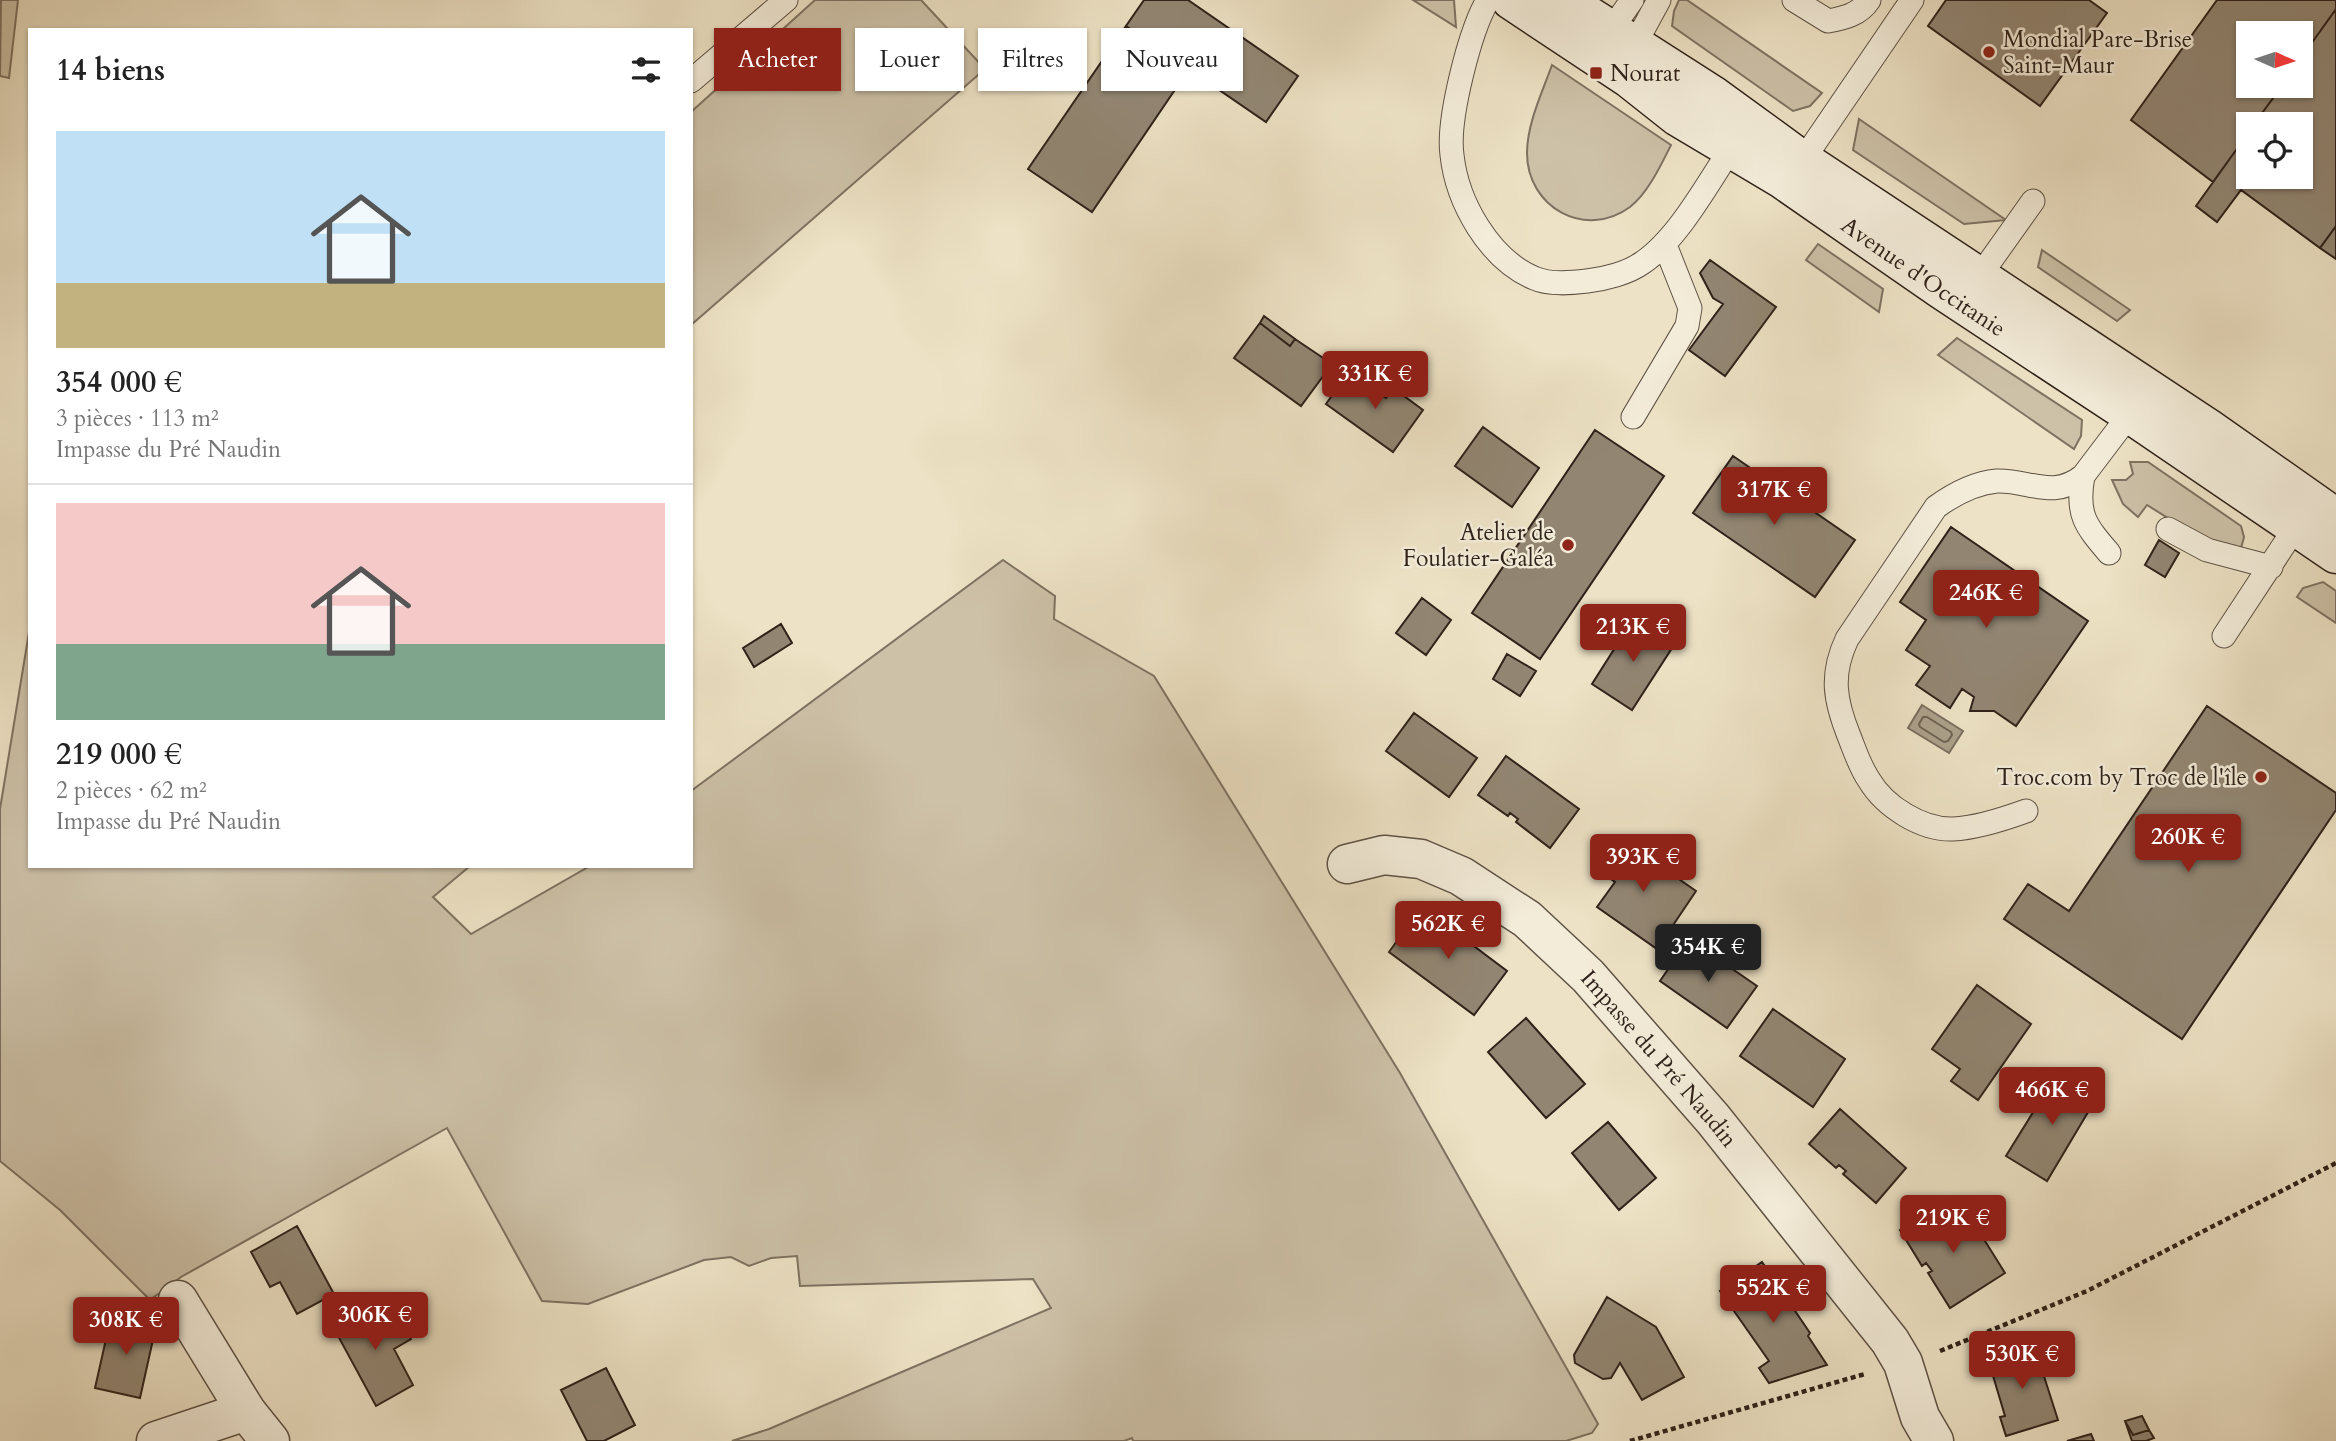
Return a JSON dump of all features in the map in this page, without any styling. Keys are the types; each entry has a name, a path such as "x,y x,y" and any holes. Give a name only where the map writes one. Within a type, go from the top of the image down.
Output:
{"main road":[{"name":"Avenue d'Occitanie","path":"1511,0 1630,79 1678,117 1782,179 2336,554"},
{"name":"Avenue d'Occitanie","path":"1564,0 1626,25 1714,96 1803,160 2208,428 2336,517"},
{"name":"Impasse du Pré Naudin","path":"1347,864 1384,855 1421,859 1461,876 1527,919 1588,976 1713,1119 1890,1340 1903,1363 1920,1417 1934,1441"},
{"path":"178,1300 246,1411 270,1441"},
{"path":"156,1441 246,1411"}],"lane":[{"path":"693,79 786,0"},
{"path":"1488,0 1467,55 1455,107 1451,154 1462,197 1484,234 1509,264 1536,280 1569,283 1601,280 1641,264 1665,245 1730,150"},
{"path":"1626,25 1659,0"},
{"path":"1794,0 1828,21 1850,16 1869,0"},
{"path":"1803,160 1912,0"},
{"path":"1979,276 2034,201"},
{"path":"1633,417 1687,326 1690,308 1665,245"},
{"path":"2026,811 1952,829 1916,821 1895,808 1870,783 1841,716 1836,693 1839,657 1847,639 1936,507 1950,497 1979,484 1999,481 2044,489 2062,488 2074,483 2083,476 2130,414"},
{"path":"2083,476 2080,504 2082,518 2109,553"},
{"path":"2224,636 2295,528"},
{"path":"2168,529 2207,550 2271,567"}],"path":[{"path":"1630,1441 1940,1351 2087,1291 2336,1163"}],"shaded area":[{"path":"1,0 18,0 9,78 0,76"},
{"path":"815,0 921,0 947,28 855,28 855,91 960,91 693,323 693,110 714,91 841,91 841,28 784,28"},
{"path":"1413,0 1454,0 1456,27"},
{"path":"1679,0 1687,0 1822,93 1810,106 1793,111 1672,26"},
{"path":"964,46 978,61 978,75 964,87"},
{"path":"1552,65 1671,145 1643,194 1630,207 1613,216 1595,220 1578,219 1562,213 1548,203 1537,189 1530,172 1527,153 1530,131"},
{"path":"1859,119 2006,220 1964,224 1853,150"},
{"path":"1818,244 1883,289 1879,312 1806,260"},
{"path":"2042,250 2130,310 2117,321 2038,267"},
{"path":"1957,338 2082,420 2081,436 2074,449 1938,355"},
{"path":"2130,462 2148,462 2241,526 2244,537 2240,552 2205,541 2147,505 2138,517 2123,504 2112,480 2126,480 2133,474"},
{"path":"1003,560 1055,596 1054,619 1154,676 1400,1073 1598,1424 1592,1433 1566,1441 1133,1441 1132,1438 1124,1441 732,1441 769,1429 1051,1308 1033,1279 800,1286 797,1256 771,1258 749,1266 731,1257 704,1260 588,1304 542,1301 447,1128 181,1277 150,1300 60,1210 0,1161 0,809 28,638 28,868 468,868 433,897 471,934 586,868 693,868 693,790"},
{"path":"2323,582 2336,591 2336,623 2297,597 2303,588"}],"water":[{"path":"1922,705 1963,731 1949,753 1908,728"}],"building":[{"path":"1144,0 1188,0 1229,28 1129,28 1126,26"},
{"path":"1946,0 2089,0 2107,13 2040,106 1928,26"},
{"path":"2217,0 2336,0 2336,9 2314,40 2314,21 2236,21 2236,98 2273,98 2263,112 2236,112 2236,150 2213,182 2131,120"},
{"path":"2336,9 2336,226 2320,248 2241,190 2217,222 2196,206 2236,150 2236,189 2313,189 2313,112 2263,112 2273,98 2314,98 2314,40"},
{"path":"1243,38 1298,76 1266,122 1221,91 1243,91"},
{"path":"1101,62 1101,91 1174,91 1092,212 1028,169 1081,91 1087,91 1087,83"},
{"path":"2336,226 2336,259 2320,248"},
{"path":"1710,260 1776,307 1725,376 1689,350 1723,304 1713,298 1700,273"},
{"path":"1264,316 1295,339 1290,346 1260,323"},
{"path":"1260,323 1290,346 1295,339 1332,364 1301,406 1234,358"},
{"path":"1349,372 1386,398 1393,388 1423,410 1393,452 1326,404"},
{"path":"1483,427 1539,468 1512,507 1455,466"},
{"name":"Atelier de Foulatier-Galéa","path":"1595,430 1664,476 1540,659 1472,613"},
{"path":"1733,456 1778,487 1772,497 1794,512 1800,502 1855,540 1815,597 1693,513"},
{"path":"1951,527 2088,621 2016,726 1994,711 1970,711 1974,697 1962,689 1950,708 1916,685 1930,666 1906,650 1926,620 1900,602"},
{"path":"2159,540 2179,553 2165,577 2145,565"},
{"path":"1422,598 1451,620 1426,655 1396,633"},
{"path":"1634,618 1674,645 1632,710 1592,684"},
{"path":"781,624 792,643 754,667 743,648"},
{"path":"1507,654 1536,671 1520,696 1493,679"},
{"path":"2207,706 2336,793 2336,810 2182,1039 2004,919 2028,884 2069,911"},
{"path":"1414,713 1477,758 1449,797 1386,751"},
{"path":"1506,756 1579,809 1550,848 1516,822 1518,819 1510,813 1508,816 1478,795"},
{"path":"1620,838 1696,891 1657,949 1597,907 1615,882 1598,870"},
{"path":"1422,907 1507,971 1474,1015 1389,952"},
{"path":"1689,939 1757,986 1727,1028 1660,981"},
{"path":"1977,985 2031,1024 1978,1100 1951,1081 1960,1069 1932,1049"},
{"path":"1773,1009 1845,1059 1813,1107 1740,1056"},
{"path":"1526,1018 1585,1084 1546,1118 1488,1052"},
{"path":"2058,1072 2097,1097 2047,1181 2006,1156"},
{"path":"1840,1109 1906,1168 1876,1203 1843,1174 1846,1171 1839,1165 1836,1168 1809,1144"},
{"path":"1608,1122 1656,1178 1619,1210 1572,1153"},
{"path":"1965,1209 2005,1273 1950,1308 1928,1273 1932,1271 1926,1263 1922,1266 1900,1230 1930,1210 1939,1226"},
{"path":"297,1226 334,1294 297,1314 280,1282 270,1287 251,1252"},
{"path":"1762,1262 1810,1333 1808,1336 1827,1365 1769,1383 1759,1368 1769,1361 1720,1291"},
{"path":"1607,1297 1656,1327 1684,1377 1642,1400 1620,1363 1611,1378 1603,1379 1575,1363 1574,1355"},
{"path":"369,1303 381,1325 399,1315 411,1339 394,1349 413,1385 376,1406 331,1323"},
{"path":"111,1317 156,1326 140,1398 95,1388"},
{"path":"2034,1345 2058,1420 2006,1436 2000,1417 2005,1416 1988,1359"},
{"path":"606,1368 635,1425 604,1441 587,1441 561,1390"},
{"path":"2142,1416 2149,1430 2133,1435 2125,1421"},
{"path":"2125,1421 2133,1435 2149,1430 2154,1438 2132,1441"},
{"path":"2091,1434 2094,1441 2067,1441"}],"place":[{"name":"Mondial Pare-Brise Saint-Maur","path":"1989,52"},
{"name":"Nourat","path":"1596,73"},
{"name":"Atelier de Foulatier-Galéa","path":"1568,545"},
{"name":"Troc.com by Troc de l'île","path":"2261,777"}]}
